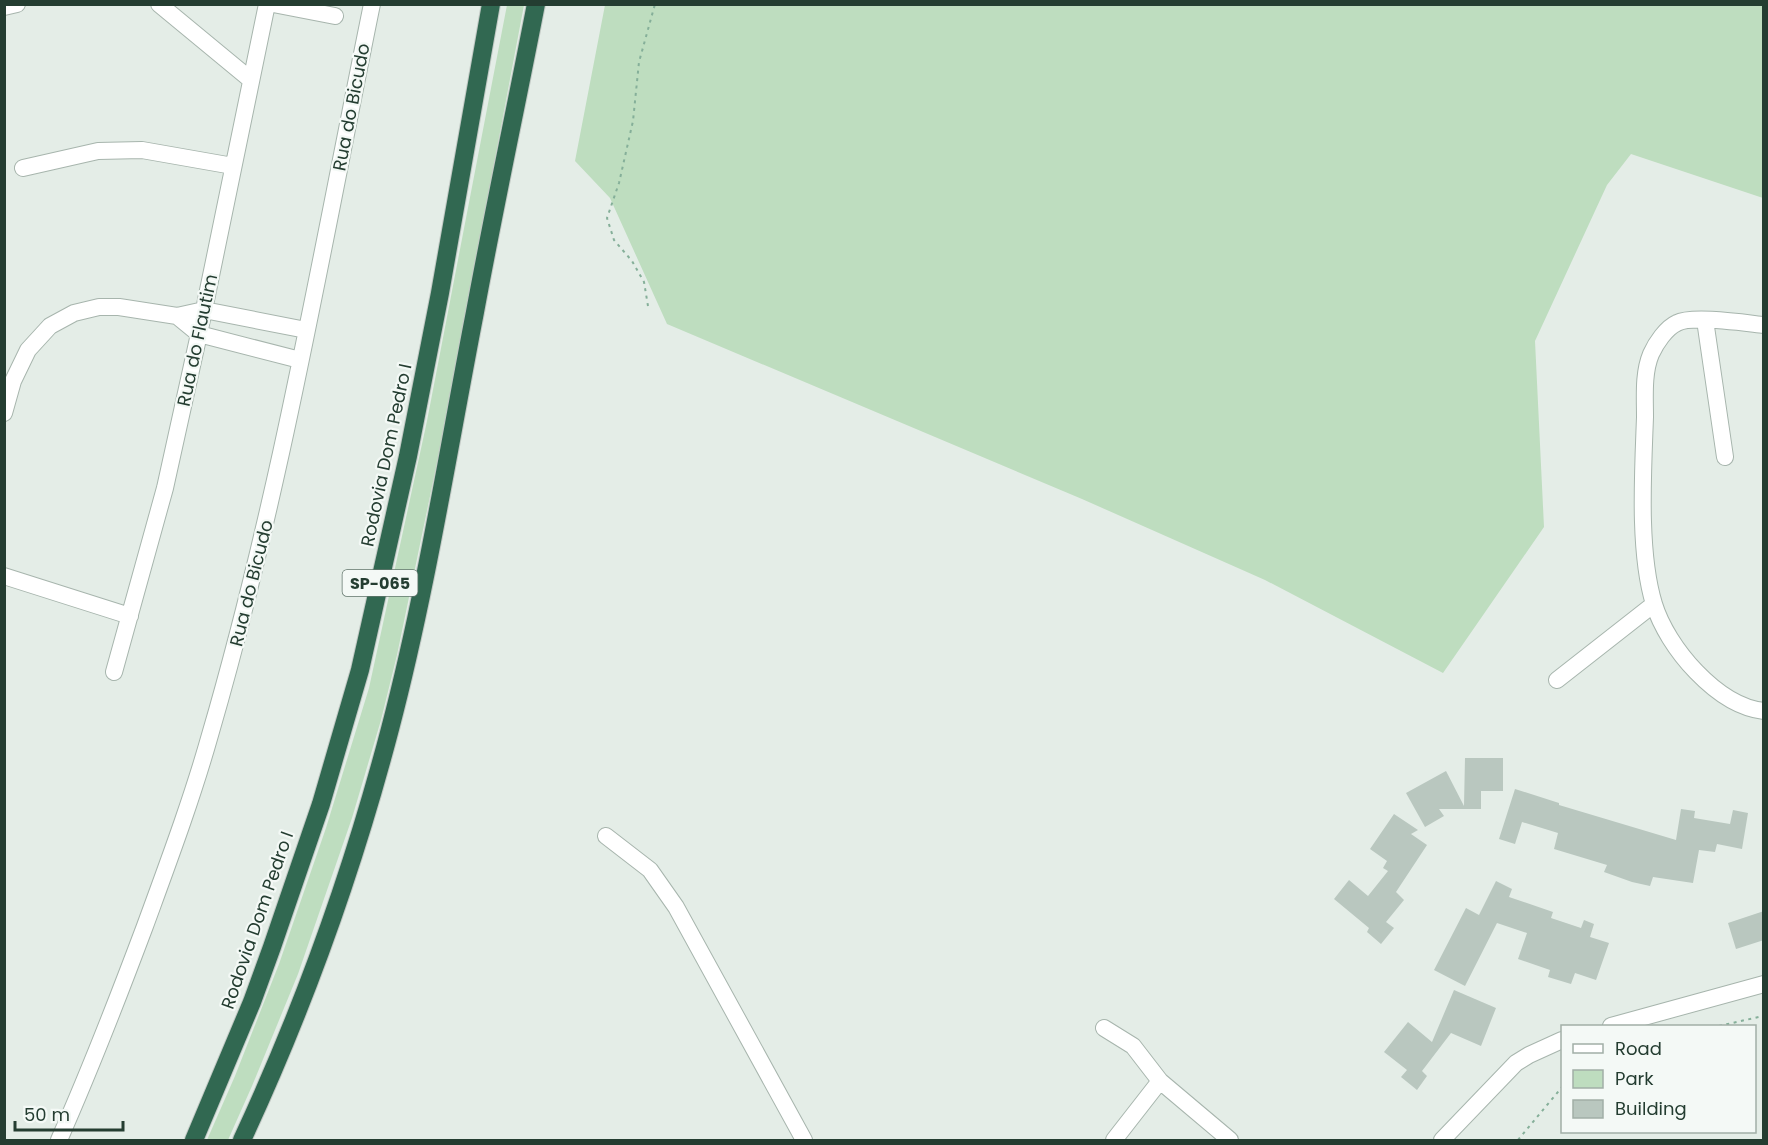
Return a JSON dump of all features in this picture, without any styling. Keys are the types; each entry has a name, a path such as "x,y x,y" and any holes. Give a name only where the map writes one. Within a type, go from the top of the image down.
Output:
{"highway":[{"path":"467,143 479,4"},
{"name":"Rodovia Dom Pedro I","path":"194,1140 244,1022 272,947 321,804 360,670 410,444 492,4"},
{"name":"SP-065","path":"242,1140 294,1019 336,906 389,730 406,662 536,9"}],"street":[{"path":"4,7 17,4"},
{"path":"159,4 250,80"},
{"name":"Rua do Flautim","path":"114,672 165,488 267,4"},
{"path":"273,4 335,16"},
{"name":"Rua do Bicudo","path":"59,1140 143,932 210,737 268,512 372,4"},
{"path":"23,168 98,151 142,150 233,166"},
{"path":"4,413 13,381 28,350 50,326 74,313 99,306 177,316 204,310 306,330"},
{"path":"177,316 199,334 300,360"},
{"path":"1764,325 1705,320 1677,322 1668,330 1651,354 1646,376 1644,536 1654,604 1667,633 1700,676 1731,700 1754,710 1764,711"},
{"path":"1705,320 1725,457"},
{"path":"4,576 130,616"},
{"path":"1557,680 1654,604"},
{"path":"606,836 650,870 676,907 804,1140"},
{"path":"1615,1025 1764,984"},
{"path":"1104,1028 1133,1046 1160,1082 1230,1140"},
{"path":"1442,1140 1516,1063 1528,1054 1561,1041"},
{"path":"1114,1140 1160,1082"}],"path":[{"path":"648,306 644,282 632,261 614,240 608,218 633,121 639,62 655,4"},
{"path":"1723,1025 1763,1016"},
{"path":"1518,1140 1561,1089"}],"green space":[{"path":"507,5 524,5 445,424 397,655 381,720 352,818 298,974 252,1086 228,1140 207,1140 279,964 326,828 369,688 427,421"},
{"path":"605,5 1763,5 1763,198 1631,154 1607,185 1535,341 1544,527 1443,673 1265,580 1082,499 667,324 610,198 575,161"}],"building":[{"path":"1465,758 1503,758 1503,791 1481,791 1481,809 1439,809 1444,816 1425,827 1406,793 1446,771 1464,806"},
{"path":"1515,789 1559,803 1559,805 1676,840 1681,809 1695,811 1694,818 1730,824 1733,810 1748,813 1742,849 1717,844 1715,852 1699,850 1693,883 1653,877 1650,886 1632,882 1604,872 1607,865 1554,849 1558,833 1522,822 1515,844 1499,839"},
{"path":"1394,814 1418,830 1411,834 1427,845 1396,892 1404,900 1386,922 1394,928 1381,944 1367,932 1369,928 1334,899 1349,880 1368,896 1388,871 1383,868 1387,861 1370,849"},
{"path":"1496,881 1512,889 1509,897 1553,912 1551,918 1581,928 1584,920 1594,924 1590,937 1609,943 1596,980 1575,973 1571,984 1548,977 1550,970 1518,959 1527,933 1497,923 1465,986 1434,970 1466,908 1479,915"},
{"path":"1764,911 1764,940 1736,949 1728,923"},
{"path":"1454,990 1496,1008 1481,1046 1451,1033 1422,1071 1427,1076 1417,1090 1401,1077 1407,1070 1384,1052 1408,1022 1432,1042"}]}
